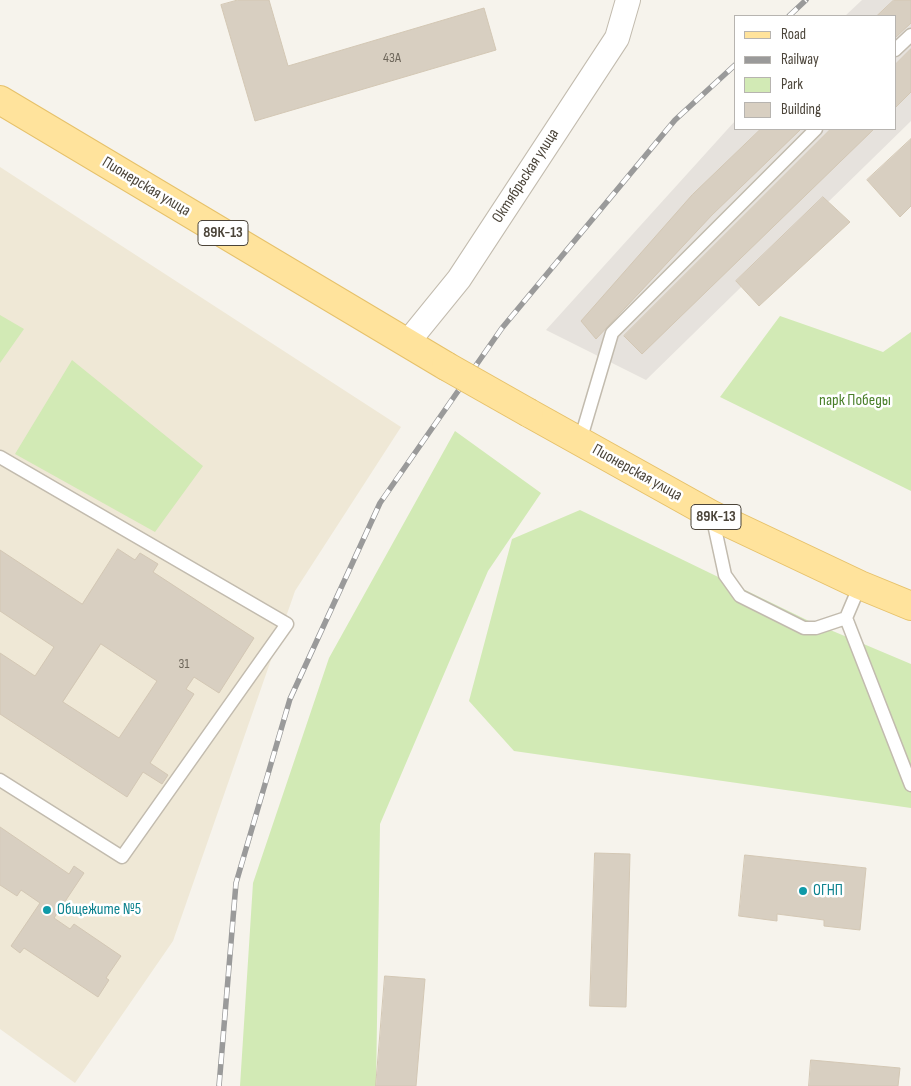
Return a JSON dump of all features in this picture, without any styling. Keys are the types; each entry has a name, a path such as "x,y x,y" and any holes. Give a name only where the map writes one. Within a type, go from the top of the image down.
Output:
{"main road":[{"name":"Пионерская улица","path":"0,100 446,366 712,515 860,585 911,606"}],"street":[{"name":"Октябрьская улица","path":"407,343 459,278 611,46 616,38 628,0"}],"lane":[{"path":"896,49 911,35"},
{"path":"580,441 612,333 815,130"},
{"path":"0,457 287,624 122,857 0,780"},
{"path":"712,515 725,575 740,596 804,628 816,628 846,618"},
{"path":"860,585 846,618 911,785"}],"shaded area":[{"path":"862,0 911,0 911,121 646,380 546,330 734,122 734,130 896,130 896,15 846,15"},
{"path":"0,167 401,427 295,591 173,941 75,1083 0,1029"}],"green space":[{"path":"0,315 24,329 0,363"},
{"name":"парк Победы","path":"780,316 883,352 911,332 911,491 720,397"},
{"path":"72,360 203,466 155,532 15,454"},
{"path":"455,431 541,493 488,571 380,824 376,1086 240,1086 253,883 329,658"},
{"path":"580,510 809,621 911,664 911,808 514,751 469,701 512,539"}],"building":[{"path":"238,0 269,0 288,66 484,8 496,50 255,121 221,5"},
{"path":"894,0 911,0 911,23 896,37 896,15 878,15"},
{"path":"911,49 911,92 896,107 896,64"},
{"path":"760,130 800,130 712,215 596,339 581,321 692,195"},
{"path":"830,130 873,130 642,354 624,336"},
{"path":"911,139 911,206 900,217 867,180"},
{"path":"823,197 850,222 759,306 736,281"},
{"path":"118,549 135,560 140,553 158,564 153,572 254,638 219,693 194,677 186,689 194,694 150,763 168,775 162,784 143,772 127,797 0,714 0,653 35,676 54,647 0,611 0,550 82,604","holes":["101,644 157,681 119,738 63,702"]},
{"name":"Общежите №5","path":"0,827 69,874 74,866 84,873 54,918 70,929 74,924 121,956 106,978 109,980 98,997 24,948 20,953 11,946 40,903 21,890 17,896 0,885"},
{"path":"595,853 630,854 626,1007 590,1006"},
{"name":"ОГНП","path":"745,855 866,868 860,930 824,926 824,920 777,914 777,921 739,916"},
{"path":"385,976 425,979 416,1086 376,1086"},
{"path":"811,1060 900,1068 898,1086 809,1086"}],"railway":[{"path":"790,15 806,0"},
{"path":"219,1086 236,883 290,699 380,503 502,328 675,120 734,66"}],"place":[{"name":"ОГНП","path":"803,891"},
{"name":"Общежите №5","path":"47,910"}]}
